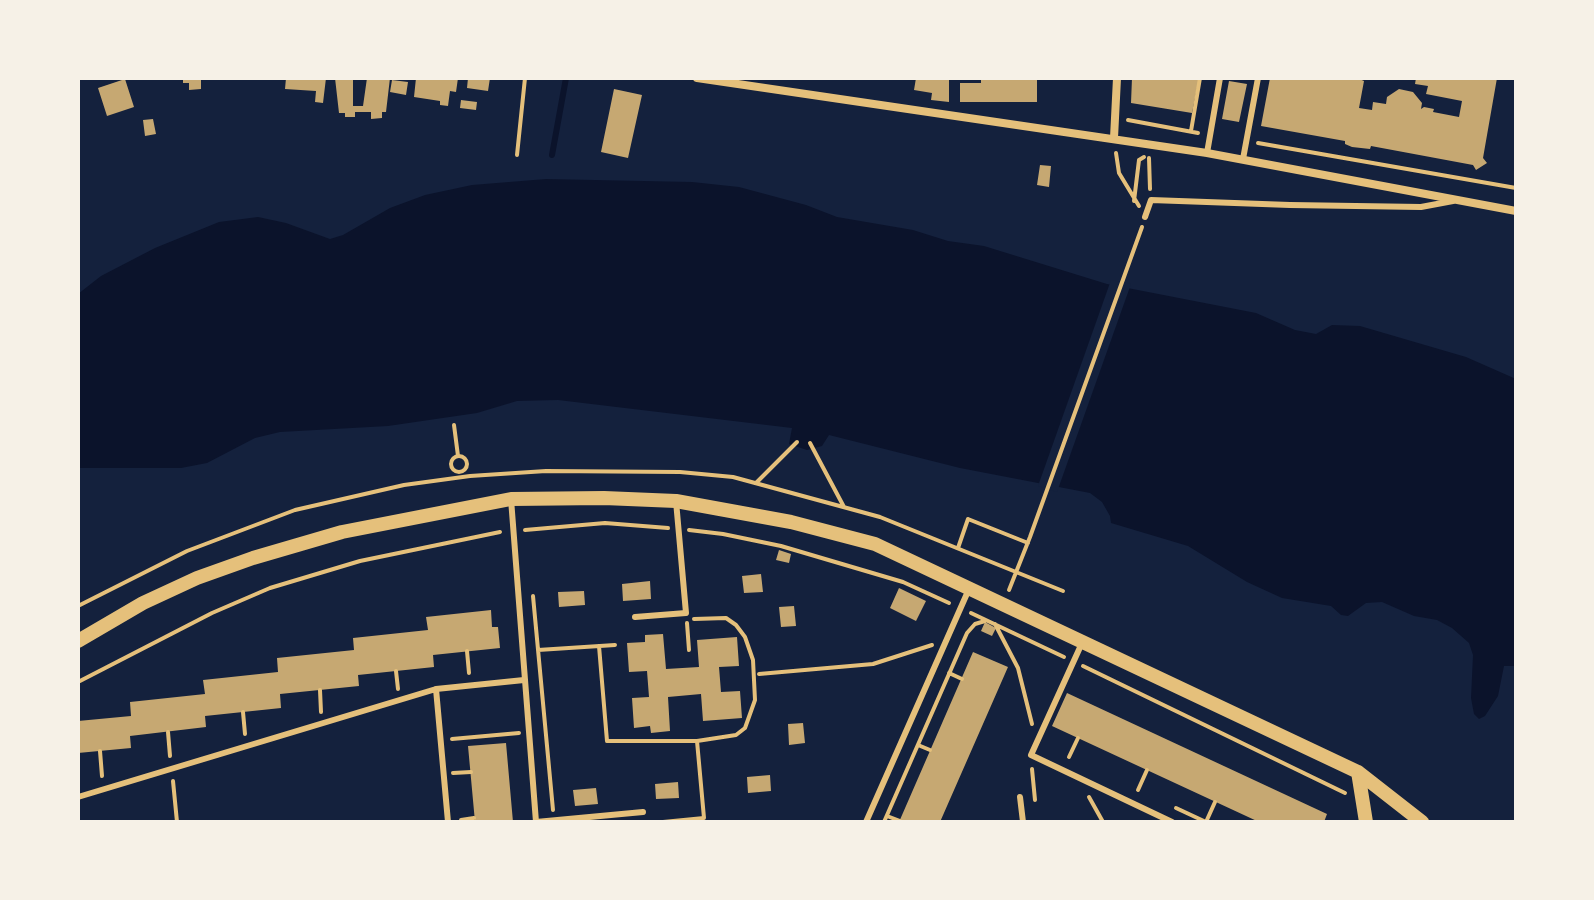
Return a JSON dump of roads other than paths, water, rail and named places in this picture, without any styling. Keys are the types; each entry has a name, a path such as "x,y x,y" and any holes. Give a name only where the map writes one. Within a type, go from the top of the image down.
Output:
{"street":[{"path":"697,78 1207,153 1516,211"},
{"path":"1114,138 1117,78"},
{"path":"78,641 143,603 197,578 342,532 511,499 676,501 791,522 875,544 1358,772 1422,822"},
{"path":"1358,772 1366,822"}],"lane":[{"path":"1207,153 1220,78"},
{"path":"1243,159 1258,78"},
{"path":"1146,215 1151,200 1421,207 1462,200"},
{"path":"511,499 536,822 643,812"},
{"path":"635,617 687,616 676,501"},
{"path":"866,822 969,589"},
{"path":"1082,643 1031,755 1172,822"},
{"path":"78,797 436,689 524,680"},
{"path":"436,689 448,822"},
{"path":"1020,797 1023,822"}],"water":[{"path":"546,179 692,182 739,187 806,205 837,217 984,246 1107,284 1256,313 1295,330 1316,334 1332,325 1360,326 1466,357 1516,379 1516,666 1504,666 1498,696 1485,716 1479,719 1474,714 1471,698 1473,655 1469,643 1437,620 1414,616 1382,602 1366,603 1348,616 1341,615 1331,606 1282,598 1247,582 1188,546 1111,523 1102,502 1090,493 960,468 829,435 822,446 807,450 789,444 792,428 558,400 517,401 477,413 388,426 280,432 255,438 207,463 181,468 78,468 78,294 101,276 155,248 219,222 258,217 286,223 330,239 343,235 390,208 425,195 472,185"}],"waterway":[{"path":"552,155 566,78"}]}
